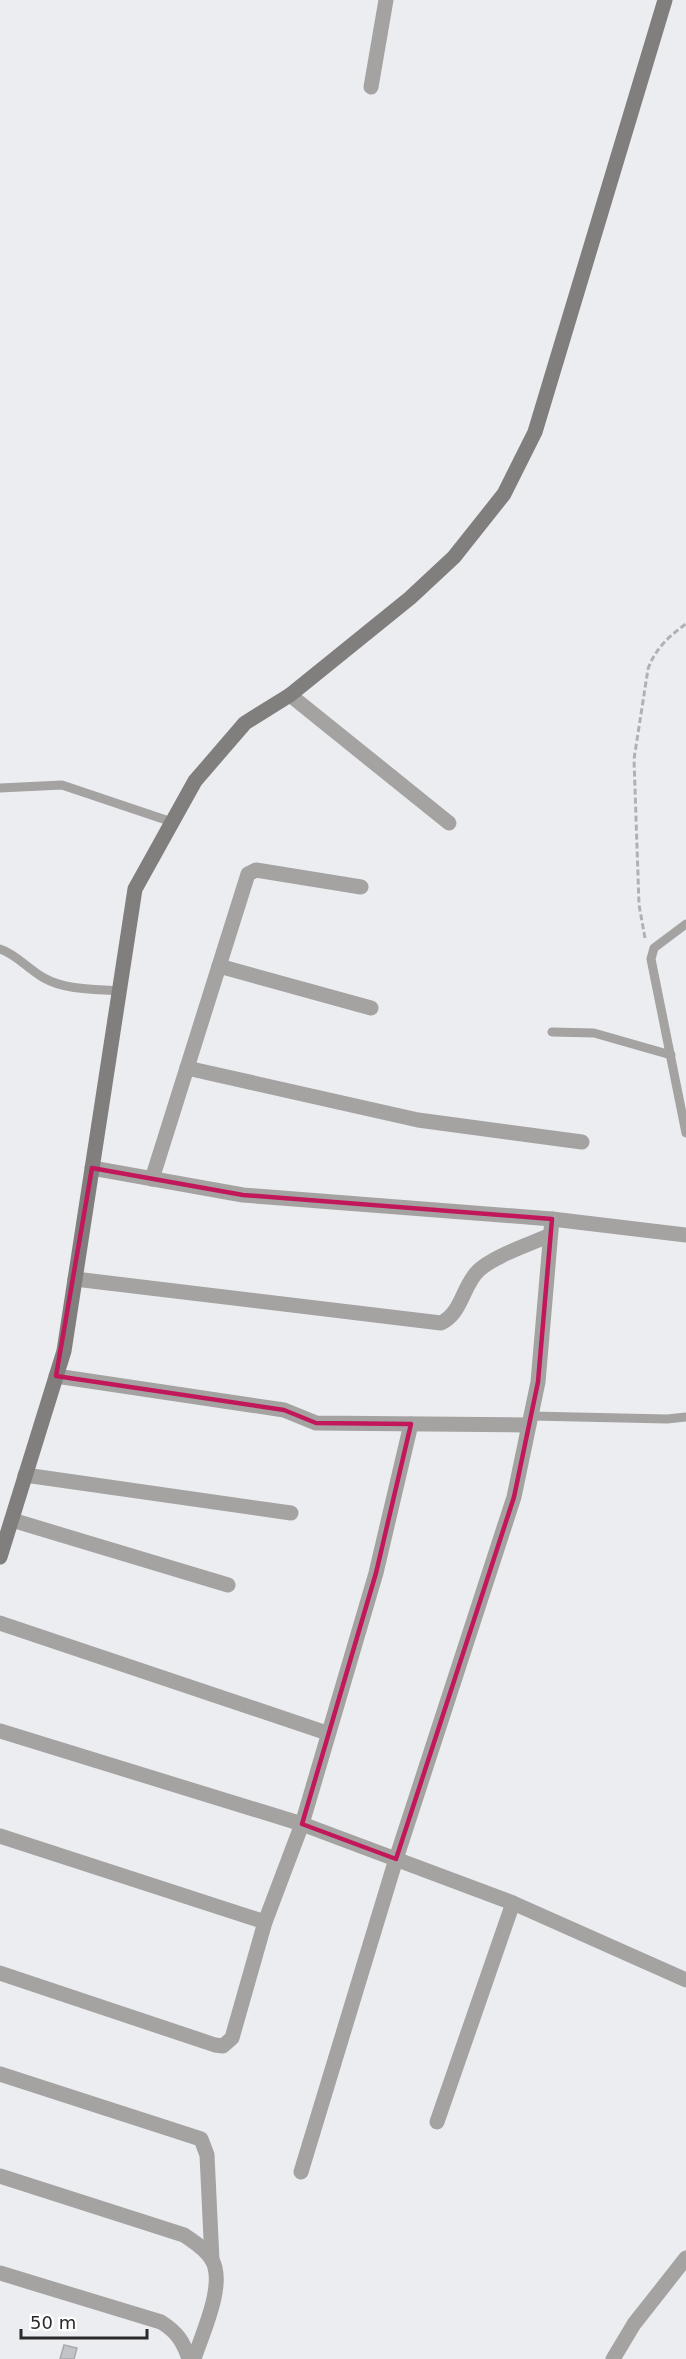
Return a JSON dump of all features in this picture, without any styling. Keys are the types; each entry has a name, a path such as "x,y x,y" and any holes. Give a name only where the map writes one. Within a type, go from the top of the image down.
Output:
{"main road":[{"path":"1,1552 64,1351 135,889 195,781 245,723 290,695 410,598 453,557 504,494 535,432 665,0"}],"street":[{"path":"371,87 386,0"},
{"path":"290,695 449,823"},
{"path":"152,1179 251,871 362,887"},
{"path":"219,966 371,1008"},
{"path":"187,1068 418,1120 582,1142"},
{"path":"92,1168 243,1195 552,1219 686,1235"},
{"path":"301,2172 396,1859 514,1497 544,1325 552,1219"},
{"path":"75,1278 441,1323 452,1318 471,1278 481,1268 550,1235"},
{"path":"56,1376 284,1410 316,1423 411,1424 529,1420"},
{"path":"0,1973 223,2046 232,2038 265,1922 302,1824 376,1573 411,1424"},
{"path":"25,1475 291,1513"},
{"path":"12,1520 228,1585"},
{"path":"0,1623 327,1733"},
{"path":"0,1731 302,1824 513,1903 686,1980"},
{"path":"0,1836 265,1922"},
{"path":"437,2122 513,1903"},
{"path":"0,2074 201,2139 207,2156 212,2260 216,2276 213,2300 194,2359"},
{"path":"0,2176 184,2235 212,2260"},
{"path":"614,2359 634,2324 684,2261"},
{"path":"0,2273 161,2322 183,2341 189,2359"}],"lane":[{"path":"0,788 62,785 172,822"},
{"path":"686,924 654,948 652,952 686,1133"},
{"path":"0,949 9,952 45,979 62,985 119,991"},
{"path":"552,1032 594,1033 671,1055"},
{"path":"529,1420 686,1417"}],"path":[{"path":"652,952 643,932 639,904 634,759 648,669 652,657 657,649 686,624"}],"highlighted area":[{"path":"92,1168 243,1195 552,1219 538,1382 514,1497 396,1859 302,1824 376,1573 411,1424 316,1423 284,1410 56,1376"}],"building":[{"path":"64,2345 77,2348 74,2359 60,2359"}]}
